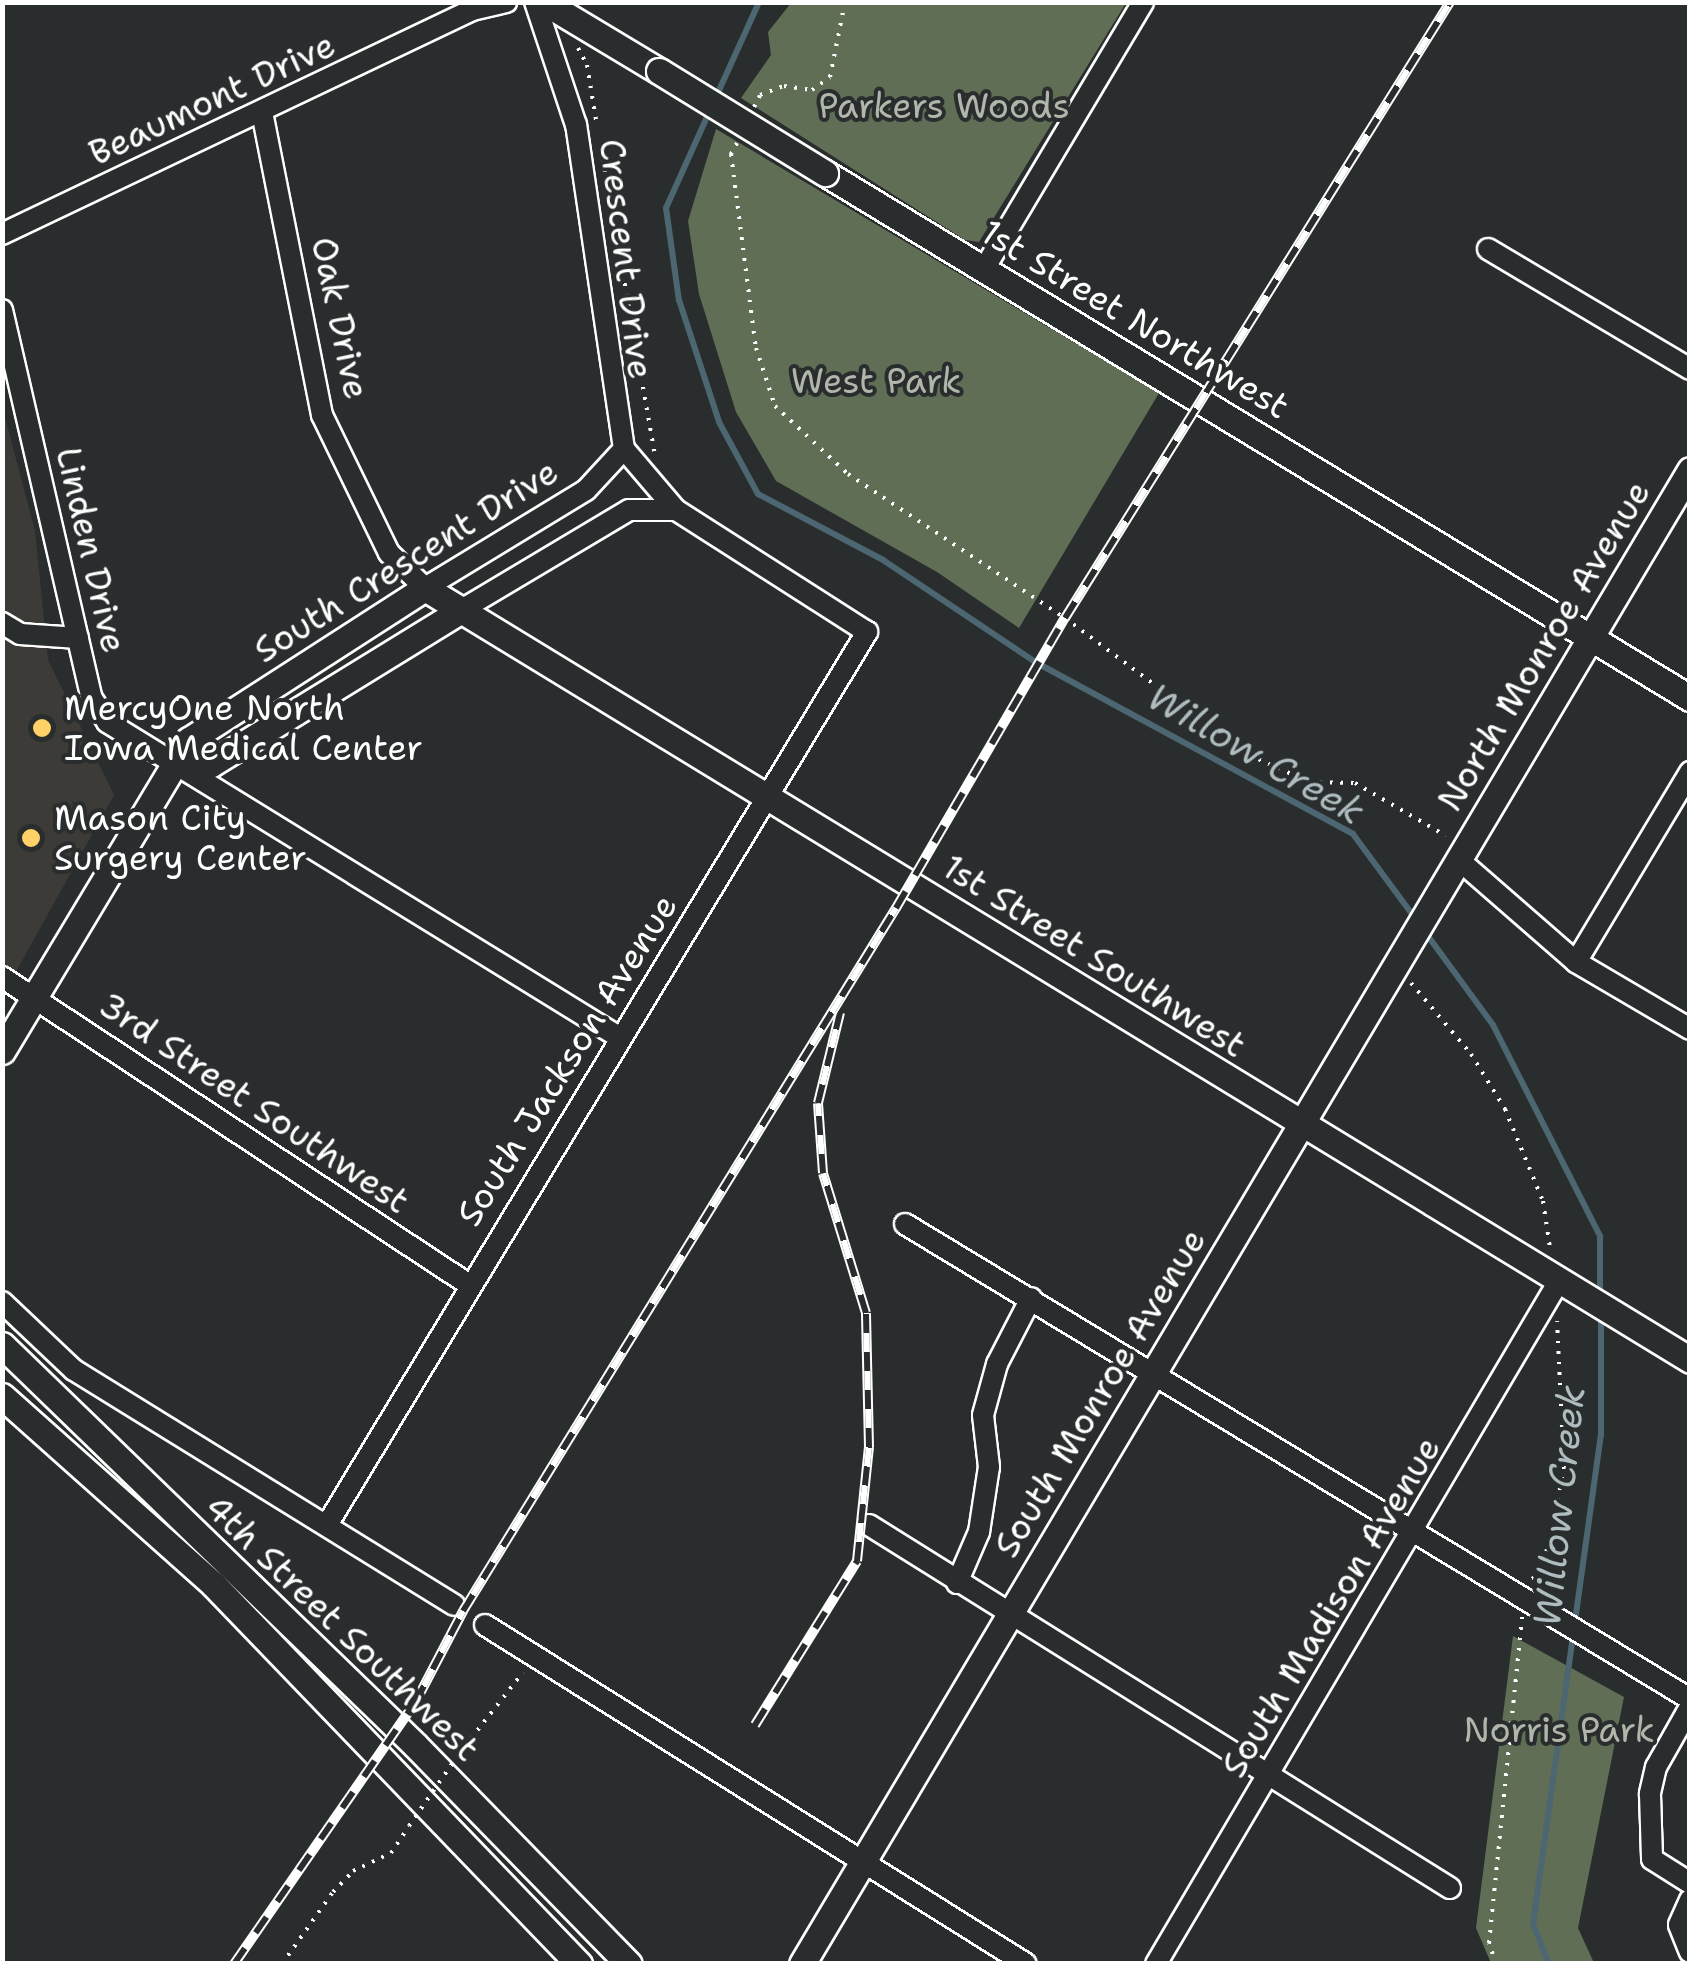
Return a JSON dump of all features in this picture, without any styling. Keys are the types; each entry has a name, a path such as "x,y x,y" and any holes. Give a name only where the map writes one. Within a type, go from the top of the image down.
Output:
{"main road":[{"name":"1st Street Northwest","path":"544,2 1690,698"},
{"name":"North Monroe Avenue","path":"1450,860 1690,470"},
{"name":"Oak Drive","path":"424,588 463,609"},
{"name":"South Crescent Drive","path":"2,1051 189,740 424,588"},
{"name":"South Crescent Drive","path":"177,763 211,764 463,609"},
{"name":"1st Street Southwest","path":"463,609 1689,1358"},
{"name":"South Monroe Avenue","path":"802,1964 1301,1124 1450,860"},
{"name":"4th Street Southwest","path":"2,1345 415,1745 630,1964"},
{"name":"4th Street Southwest","path":"2,1396 213,1584 579,1964"}],"street":[{"name":"Beaumont Drive","path":"2,234 472,10 506,2"},
{"name":"Crescent Drive","path":"536,2 576,125 624,449"},
{"path":"984,269 1144,2"},
{"name":"Oak Drive","path":"262,112 322,415 389,553 424,588"},
{"path":"1488,249 1690,369"},
{"name":"Linden Drive","path":"2,310 91,697 107,722 619,1037"},
{"path":"624,449 676,510"},
{"name":"South Crescent Drive","path":"424,588 586,490 624,449"},
{"name":"South Crescent Drive","path":"463,609 629,510 676,510"},
{"name":"South Jackson Avenue","path":"327,1525 468,1284 867,632 676,510"},
{"path":"2,623 20,634 78,638"},
{"path":"1576,962 1690,772"},
{"path":"1450,860 1576,962 1690,1029"},
{"name":"3rd Street Southwest","path":"2,977 468,1284"},
{"path":"905,1224 1690,1698"},
{"name":"South Madison Avenue","path":"1156,1964 1562,1283"},
{"path":"956,1583 980,1532 989,1467 983,1415 997,1364 1032,1298"},
{"name":"4th Street Southwest","path":"2,1302 74,1370 454,1606"},
{"path":"869,1526 1008,1617 1450,1888"},
{"path":"485,1625 1026,1964"},
{"path":"1690,1707 1656,1767 1650,1794 1652,1859 1690,1883"},
{"path":"1690,1900 1679,1925 1690,1952"}],"path":[{"path":"753,110 760,96 784,86 812,90 830,78 845,2"},
{"path":"573,39 587,64 597,123"},
{"path":"738,139 731,154 756,348 776,406 848,474 1097,640 1250,754 1310,782 1355,784 1448,837 1450,860"},
{"path":"600,142 656,457"},
{"path":"1397,958 1471,1054 1505,1109 1543,1200 1562,1283 1564,1470 1542,1572 1530,1581 1533,1603 1489,1943 1496,1964"},
{"path":"282,1964 332,1892 354,1871 390,1853 456,1758 535,1657"}],"shaded area":[{"name":"MercyOne North Iowa Medical Center","path":"2,406 35,531 48,660 114,795 3,995"}],"green space":[{"name":"Parkers Woods","path":"791,2 1126,3 979,242 965,240 741,98 771,55 768,32"},
{"name":"West Park","path":"716,129 1159,393 1019,628 937,572 776,481 736,412 699,294 688,221"},
{"name":"Norris Park","path":"1513,1636 1624,1697 1578,1928 1594,1963 1491,1963 1476,1928"}],"waterway":[{"name":"Willow Creek","path":"716,97 759,2"},
{"name":"Willow Creek","path":"711,108 666,208 679,300 719,422 758,494 883,560 1037,663 1353,834 1415,918"},
{"name":"Willow Creek","path":"1425,932 1493,1025 1600,1236 1600,1297"},
{"name":"Willow Creek","path":"1549,1964 1533,1924 1601,1436 1601,1314"}],"railway":[{"path":"234,1964 415,1703 463,1611 896,908 1065,618 1450,2"},
{"path":"755,1725 857,1561 869,1447 866,1313 823,1173 818,1103 840,1013"}],"place":[{"name":"MercyOne North Iowa Medical Center","path":"42,728"},
{"name":"Mason City Surgery Center","path":"31,838"}]}
